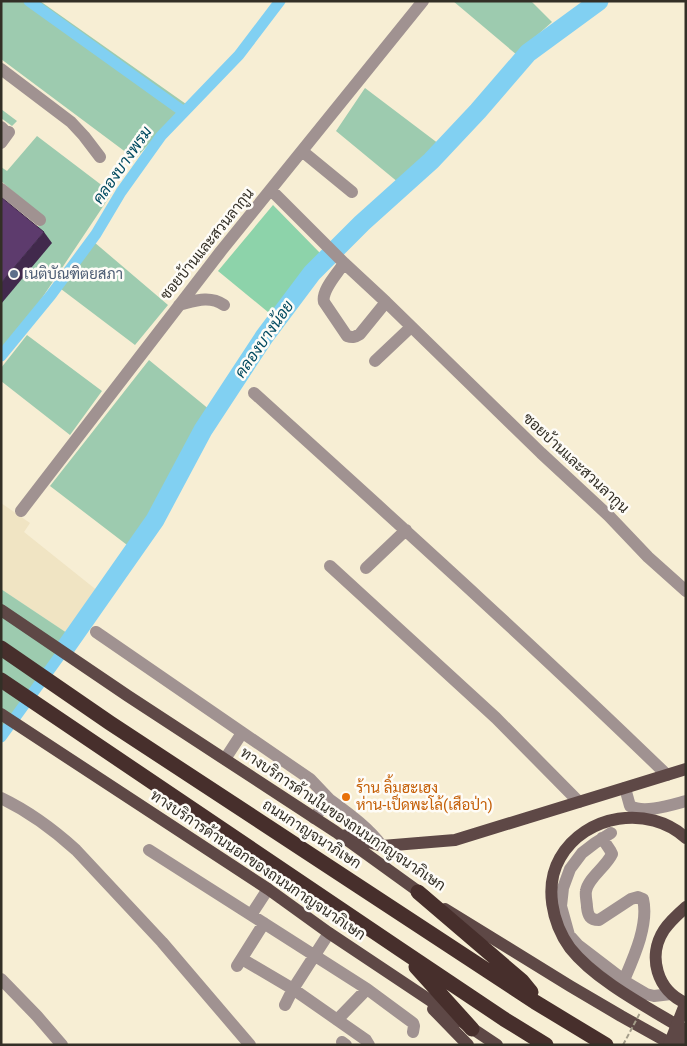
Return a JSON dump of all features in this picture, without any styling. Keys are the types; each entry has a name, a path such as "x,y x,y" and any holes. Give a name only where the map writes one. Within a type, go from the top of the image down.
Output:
{"highway":[{"name":"ถนนกาญจนาภิเษก","path":"1,648 110,722 536,1002 606,1045"},
{"path":"1,680 504,1019 546,1045"},
{"path":"418,892 522,981 536,1002"},
{"path":"401,950 472,1029"}],"main road":[{"name":"ทางบริการด้านในของถนนกาญจนาภิเษก","path":"1,610 128,696 336,832 418,892 570,986 671,1045"},
{"name":"ทางบริการด้านนอกของถนนกาญจนาภิเษก","path":"1,714 268,889 497,1045"},
{"path":"336,832 382,846 455,840 686,769"},
{"path":"678,1045 686,1030 604,979 570,948 555,919 551,893 552,880 559,859 564,851 573,841 595,825 630,817 652,820 672,828 686,838"},
{"path":"671,1045 686,1002 680,1000 664,987 655,962 655,954 656,946 663,931 686,907"},
{"path":"411,987 468,1045"}],"street":[{"name":"ซอยบ้านและสวนลากูน","path":"21,512 178,305 423,1"},
{"path":"1,69 71,122 100,157"},
{"path":"1,127 9,132 1,143"},
{"path":"302,152 352,192"},
{"path":"1,189 40,220"},
{"name":"ซอยบ้านและสวนลากูน","path":"271,190 340,259 686,591"},
{"path":"340,259 323,298 348,336 351,338 360,334 386,302"},
{"path":"178,305 210,299 224,305"},
{"path":"375,362 411,327"},
{"path":"254,393 406,530 667,775"},
{"path":"366,568 406,530"},
{"path":"330,566 496,718 579,802"},
{"path":"96,632 310,779 330,799 375,836 382,846"},
{"path":"225,759 242,732"},
{"path":"625,788 630,806 634,808 668,806 686,801"},
{"path":"1,798 34,817 76,850 162,942 250,1045"},
{"path":"314,818 330,799"},
{"path":"624,980 634,957 641,932 645,906 643,899 638,897 631,899 599,920 594,920 588,913 586,892 588,885 612,854 607,836 582,853 570,869 563,888 561,906 569,934 578,945 624,980 646,994 654,996 672,994"},
{"path":"149,850 367,989 413,1023 413,1032"},
{"path":"251,915 268,889"},
{"path":"264,923 239,962 293,989 366,1040 369,1045"},
{"path":"285,1005 293,989 330,933"},
{"path":"1,979 62,1045"},
{"path":"336,1020 367,989"}],"path":[{"path":"623,1045 640,1013"}],"shaded area":[{"path":"1,503 30,523 24,532 99,592 70,635 1,589"}],"green space":[{"path":"1,1 40,1 186,104 135,159 1,59"},
{"path":"453,1 531,1 552,22 517,55"},
{"path":"365,88 439,144 428,157 399,183 336,131"},
{"path":"1,109 17,121 12,126 1,118"},
{"path":"37,136 112,193 38,304 1,350 1,267 45,219 1,181 1,167 7,171"},
{"path":"273,205 320,253 290,292 274,317 218,271"},
{"path":"94,242 168,305 135,345 61,289"},
{"path":"27,335 102,391 70,435 1,381 1,368"},
{"path":"149,360 210,410 151,520 131,548 50,486"},
{"path":"1,589 70,635 1,730"}],"building":[{"name":"เนติบัณฑิตยสภา","path":"1,197 44,232 1,283"}],"waterway":[{"path":"29,1 184,112"},
{"name":"คลองบางพรม","path":"1,356 51,295 96,234 121,192 161,136 239,55 280,1"},
{"name":"คลองบางน้อย","path":"66,647 155,520 203,430 264,337 312,273 362,223 431,161 478,111 528,53 599,1"},
{"name":"คลองบางน้อย","path":"1,737 66,647"}],"place":[{"name":"เนติบัณฑิตยสภา","path":"14,274"},
{"name":"ร้าน ลิ้มฮะเฮง ห่าน-เป็ดพะโล้(เสือป่า)","path":"346,797"}]}
